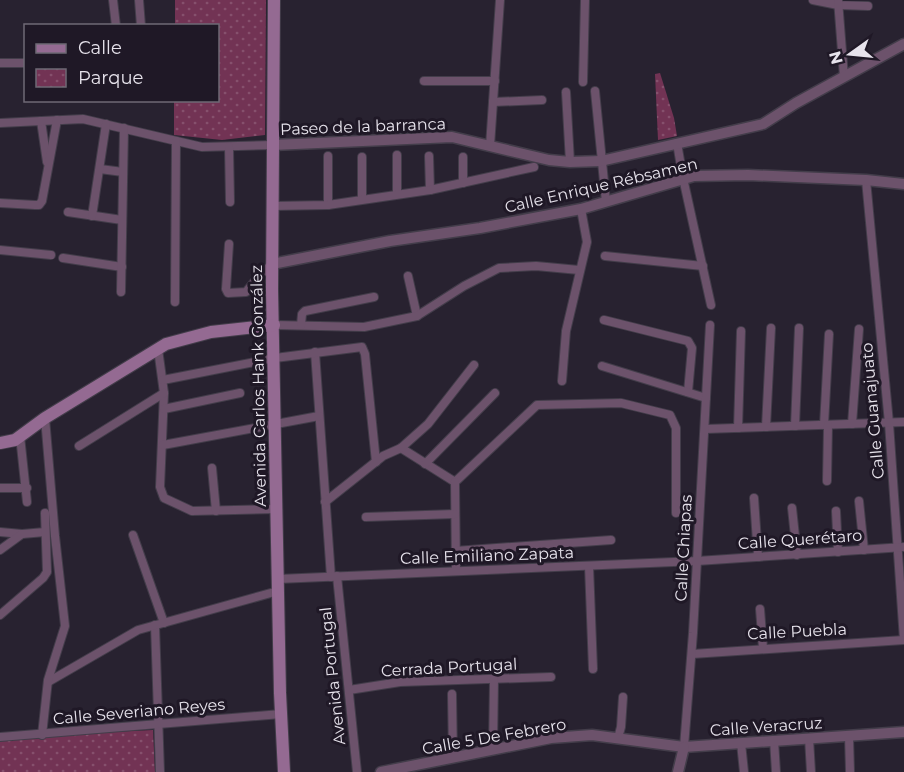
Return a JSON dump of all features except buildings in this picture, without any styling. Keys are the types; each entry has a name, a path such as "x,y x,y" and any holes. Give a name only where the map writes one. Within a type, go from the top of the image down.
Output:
{"main road":[{"name":"Avenida Carlos Hank González","path":"274,0 272,264 284,772"},
{"path":"0,443 15,440 45,418 166,344 211,332 274,324"}],"street":[{"path":"113,0 116,24"},
{"path":"139,0 141,24"},
{"path":"490,146 500,0"},
{"path":"583,82 585,0"},
{"path":"813,0 868,6"},
{"path":"838,2 844,77"},
{"name":"Paseo de la barranca","path":"273,145 452,137 549,160 601,161 764,124 904,44"},
{"path":"0,63 24,63"},
{"path":"424,81 495,81"},
{"path":"595,91 606,202"},
{"path":"566,92 570,162"},
{"path":"493,102 542,100"},
{"path":"0,123 83,119 202,147 273,145"},
{"path":"0,203 39,205 42,201 57,120"},
{"path":"41,121 48,165"},
{"path":"92,216 106,124"},
{"path":"121,292 124,128"},
{"path":"175,302 176,141"},
{"path":"677,143 711,305"},
{"path":"229,147 230,202"},
{"path":"396,155 397,194"},
{"path":"328,156 328,205"},
{"path":"429,156 430,190"},
{"path":"362,157 362,199"},
{"path":"463,157 463,183"},
{"path":"272,206 328,205 430,190 534,167"},
{"path":"100,169 123,172"},
{"name":"Calle Enrique Rébsamen","path":"272,264 390,241 480,228 581,209 694,176 748,175 866,180 904,184"},
{"name":"Calle Guanajuato","path":"866,180 901,548 904,640"},
{"path":"562,381 566,331 586,242 581,209"},
{"path":"68,212 122,220"},
{"path":"229,244 226,289 228,293 246,292 272,264"},
{"path":"0,250 51,255"},
{"path":"605,256 703,266"},
{"path":"63,258 122,267"},
{"path":"274,324 364,327 417,316 464,286 499,268 536,266 579,270"},
{"path":"408,276 417,316"},
{"path":"301,325 302,314 306,311 374,297"},
{"path":"604,320 688,341 692,348 688,392"},
{"name":"Calle Chiapas","path":"678,772 684,747 692,654 710,325"},
{"path":"795,426 800,327"},
{"path":"766,427 771,328"},
{"path":"852,424 859,329"},
{"path":"738,428 741,331"},
{"path":"827,481 829,334"},
{"path":"163,380 274,358 362,347 365,354 376,462"},
{"path":"158,349 164,393 160,487 164,498 192,512 277,509"},
{"name":"Avenida Portugal","path":"315,352 325,502 357,772"},
{"path":"325,502 383,456 401,448 428,423 474,365"},
{"path":"602,366 706,398"},
{"path":"79,446 164,393"},
{"path":"164,409 240,393"},
{"path":"425,464 495,393"},
{"path":"456,571 454,482 537,405 621,403 670,415 676,428 676,513"},
{"path":"163,445 319,416"},
{"path":"42,735 48,682 65,626 45,418"},
{"path":"705,429 904,422"},
{"path":"20,436 27,502"},
{"path":"401,448 454,482"},
{"path":"212,468 216,511"},
{"path":"0,488 27,488"},
{"path":"754,498 758,557"},
{"path":"860,501 864,550"},
{"path":"792,508 797,555"},
{"path":"836,511 838,552"},
{"path":"0,615 47,572 45,513"},
{"path":"366,517 455,514"},
{"path":"0,532 22,534 45,532"},
{"path":"0,550 22,534"},
{"path":"133,535 164,623"},
{"path":"455,551 611,540"},
{"name":"Calle Querétaro","path":"697,561 901,548"},
{"name":"Calle Emiliano Zapata","path":"48,682 138,630 278,585 334,577 697,561"},
{"path":"590,566 593,669"},
{"path":"760,609 763,648"},
{"path":"155,625 160,772"},
{"name":"Calle Puebla","path":"692,654 904,640"},
{"name":"Cerrada Portugal","path":"349,690 400,682 550,677"},
{"path":"493,749 494,679"},
{"path":"452,694 453,757"},
{"path":"618,738 623,697"},
{"name":"Calle Severiano Reyes","path":"0,737 281,714"},
{"name":"Calle Veracruz","path":"684,747 904,732"},
{"name":"Calle 5 De Febrero","path":"381,772 551,738 592,735 684,747"},
{"path":"849,736 850,772"},
{"path":"809,738 811,772"},
{"path":"774,740 776,772"},
{"path":"741,743 744,772"}],"green space":[{"path":"175,0 266,0 265,135 222,140 174,135 174,102 219,102 219,24 175,24"},
{"path":"660,73 677,136 658,140 655,74"},
{"path":"153,730 155,772 0,772 0,737"}]}
